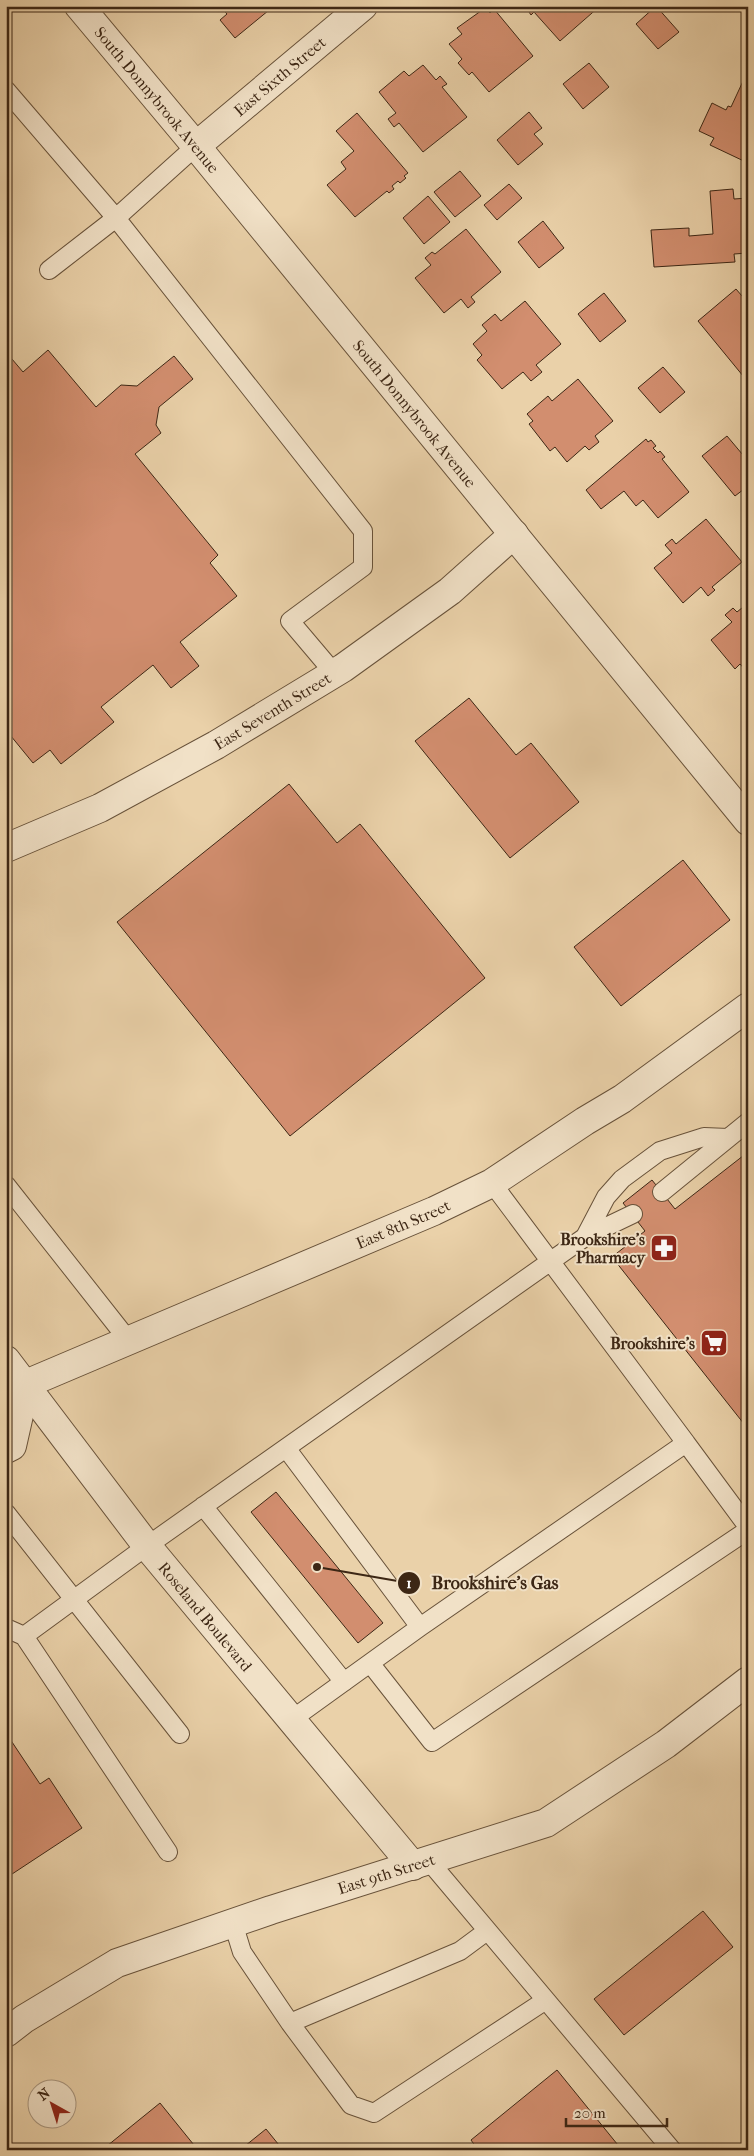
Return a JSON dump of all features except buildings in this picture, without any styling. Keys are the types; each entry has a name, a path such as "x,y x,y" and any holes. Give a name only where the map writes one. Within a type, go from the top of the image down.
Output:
{"street":[{"name":"South Donnybrook Avenue","path":"79,6 196,146 748,821"},
{"name":"East Sixth Street","path":"196,146 363,6"},
{"name":"East Seventh Street","path":"6,848 100,808 216,745 334,673 450,591 514,534"},
{"name":"East 8th Street","path":"16,1382 129,1341 434,1211 492,1183 622,1099 748,1007"},
{"name":"Roseland Boulevard","path":"6,1360 16,1382 147,1546 291,1720 421,1864"},
{"path":"6,1449 12,1446 16,1382"},
{"name":"East 9th Street","path":"6,2033 24,2019 117,1963 233,1923 546,1823 666,1744 748,1681"}],"lane":[{"path":"6,90 116,218 363,531 363,567 290,621 334,673"},
{"path":"49,270 116,218 196,146"},
{"path":"662,1192 748,1122"},
{"path":"585,1237 606,1197 622,1179 660,1151 704,1137 728,1138"},
{"path":"370,1663 432,1742 748,1529 492,1183"},
{"path":"6,1185 129,1341"},
{"path":"24,1636 147,1546 585,1237 632,1214"},
{"path":"291,1720 420,1627 686,1443"},
{"path":"286,1448 420,1627"},
{"path":"204,1506 344,1682"},
{"path":"6,1513 180,1734"},
{"path":"6,1628 24,1636 168,1852"},
{"path":"421,1864 487,1931 672,2150"},
{"path":"233,1923 242,1952 290,2023 351,2105 374,2113 546,2000"},
{"path":"290,2023 460,1951 487,1931"}],"place":[{"name":"Brookshire's Pharmacy","path":"664,1248"},
{"name":"Brookshire's","path":"714,1343"},
{"name":"Brookshire's Gas","path":"317,1567"}]}
